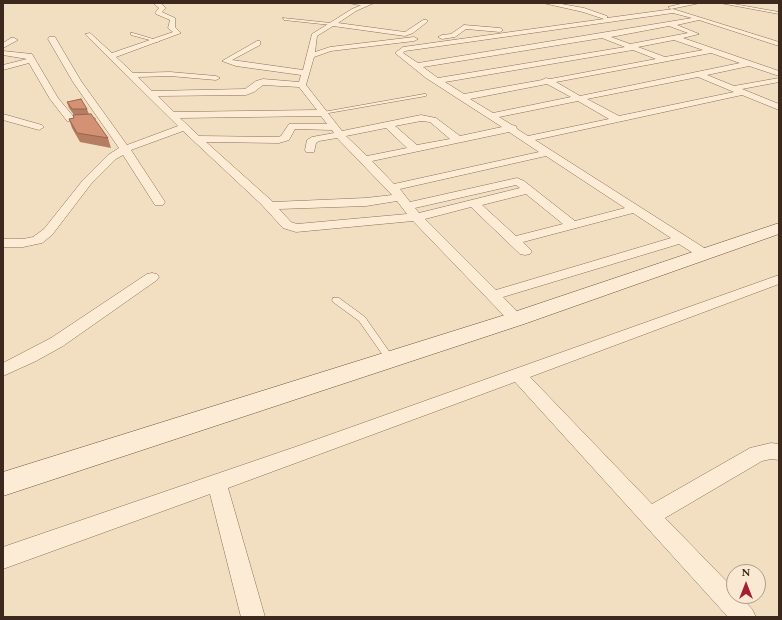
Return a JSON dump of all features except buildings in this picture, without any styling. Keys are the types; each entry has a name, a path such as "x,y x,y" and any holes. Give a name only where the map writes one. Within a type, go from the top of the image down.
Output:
{"street":[{"path":"111,56 178,33 171,28 172,18 158,13 163,8 156,3"},
{"path":"546,3 584,10 605,17"},
{"path":"331,24 364,37 427,38 453,36 464,27 512,30 697,3"},
{"path":"302,85 311,56 314,35 354,10 368,4"},
{"path":"704,254 547,153 513,128 438,81 400,55 399,52 440,44 667,11 677,11 779,44"},
{"path":"416,66 603,36 700,18"},
{"path":"311,56 325,49 364,37 405,34 424,22"},
{"path":"438,81 558,61 696,34 669,24"},
{"path":"576,25 779,106"},
{"path":"88,34 270,206 287,225 296,228 416,217 528,190"},
{"path":"506,35 588,75"},
{"path":"675,38 748,64 778,80"},
{"path":"52,39 77,82 125,149 158,202"},
{"path":"3,46 14,40"},
{"path":"257,43 226,61 236,64 305,73"},
{"path":"440,44 462,59"},
{"path":"464,97 711,51"},
{"path":"3,53 28,55 54,99 70,119 103,118"},
{"path":"496,53 618,120"},
{"path":"3,68 12,64 32,60"},
{"path":"492,116 748,64"},
{"path":"132,76 170,74 216,78"},
{"path":"734,88 778,80"},
{"path":"150,94 246,92 263,82 302,85 337,131 403,201 416,217 516,319"},
{"path":"528,139 744,92"},
{"path":"172,115 323,113"},
{"path":"310,150 310,142 337,131 417,118 433,120 458,140"},
{"path":"5,120 39,127"},
{"path":"387,124 415,149"},
{"path":"198,139 279,140 285,138 292,126 337,131"},
{"path":"3,243 30,243 37,240 43,236 93,174 112,156 125,149 185,127"},
{"path":"364,160 513,128"},
{"path":"391,188 547,153"},
{"path":"496,164 573,225"},
{"path":"270,206 403,201 517,181"},
{"path":"473,203 525,251"},
{"path":"514,240 635,209"},
{"path":"3,484 516,319 779,228"},
{"path":"494,295 681,239"},
{"path":"3,370 57,342 152,277"},
{"path":"3,558 518,375 779,279"},
{"path":"518,375 744,617"},
{"path":"650,516 757,454 771,451 779,452"},
{"path":"217,483 253,617"}],"lane":[{"path":"350,3 368,4"},
{"path":"722,3 779,13"},
{"path":"284,19 331,24"},
{"path":"132,34 158,41"},
{"path":"323,113 424,95"},
{"path":"336,300 362,320 390,359"}]}
